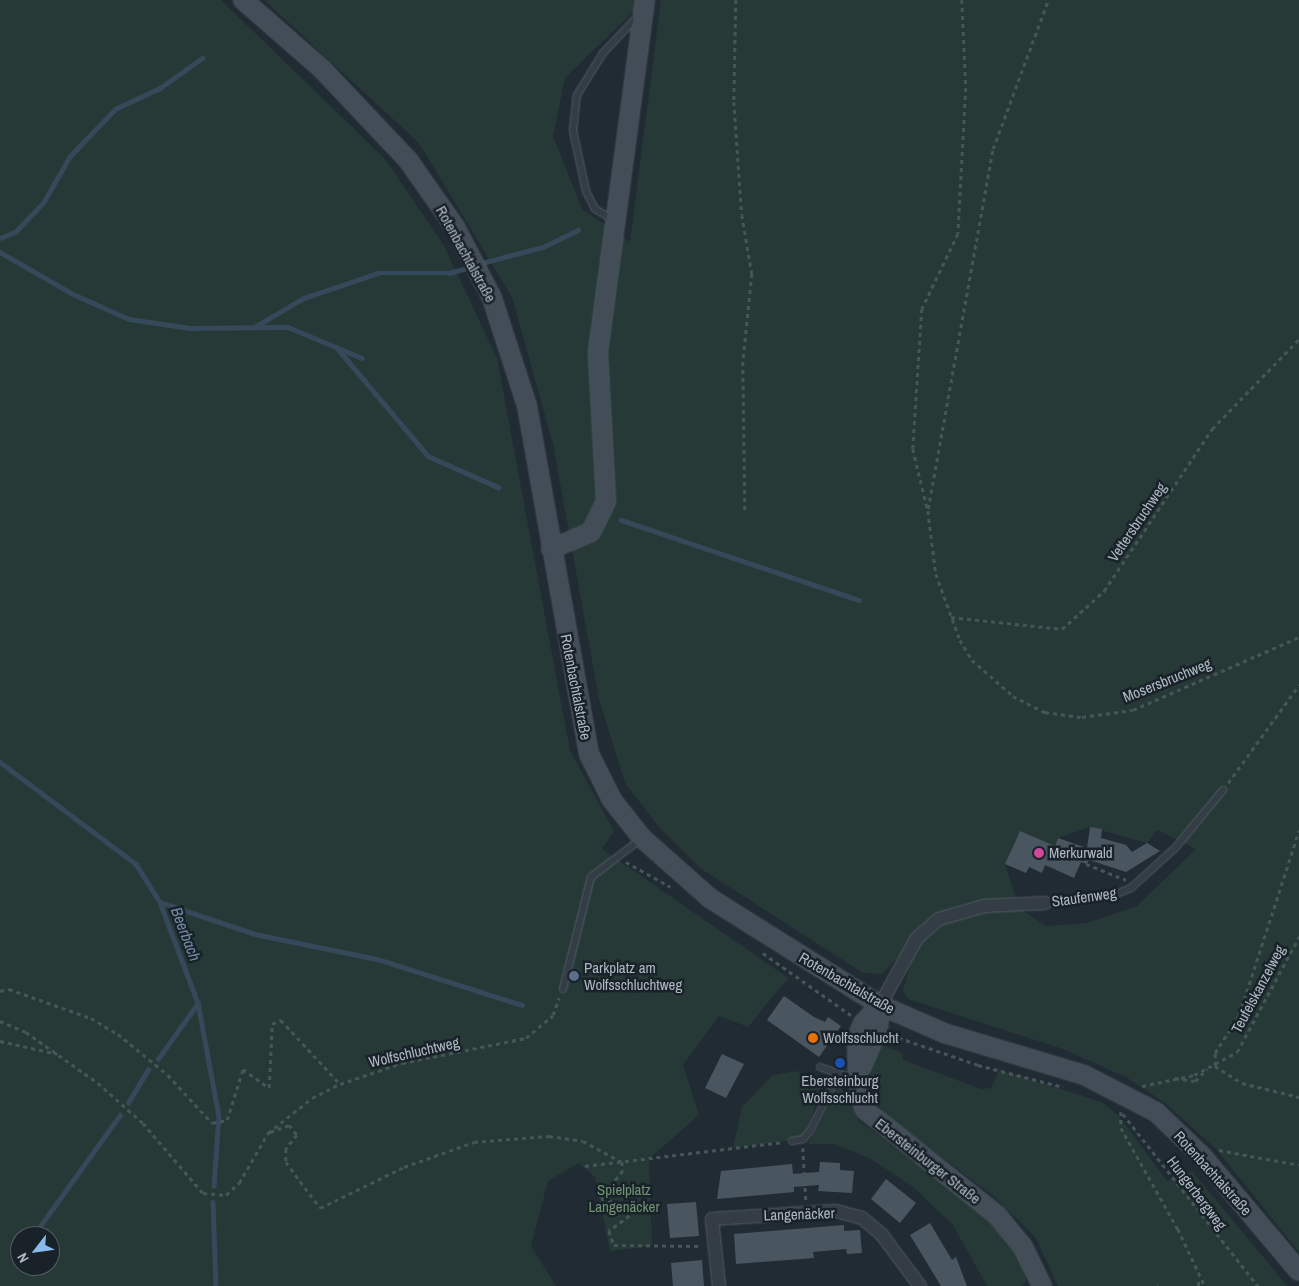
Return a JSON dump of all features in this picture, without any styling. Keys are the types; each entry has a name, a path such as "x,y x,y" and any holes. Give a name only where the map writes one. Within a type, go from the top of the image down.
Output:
{"main road":[{"name":"Rotenbachtalstraße","path":"243,0 322,68 388,139 455,227 492,298 518,372 589,754 612,800 642,838 711,899 880,1005 944,1033 1084,1075 1126,1094 1156,1112 1202,1156 1299,1271"},
{"path":"551,549 591,532 606,501 608,476 597,385 614,221 645,5"},
{"path":"860,1075 878,1030 880,1005"},
{"name":"Ebersteinburger Straße","path":"880,1005 863,1022 857,1038 860,1102 872,1118 996,1215 1023,1247 1042,1286"}],"street":[{"name":"Staufenweg","path":"880,1005 917,938 939,919 984,906 1045,903"},
{"name":"Langenäcker","path":"719,1286 712,1219 836,1211 862,1218 882,1235 920,1286"}],"lane":[{"path":"614,221 595,208 586,191 573,131 577,95 603,53 645,5"},
{"name":"Staufenweg","path":"1045,903 1112,896 1131,888 1176,847 1223,790"},
{"path":"563,989 591,877 642,838"},
{"path":"820,1067 838,1076 860,1075"},
{"path":"792,1141 803,1139 838,1076"}],"path":[{"path":"736,0 734,102 742,215 752,274 743,362 745,510"},
{"path":"928,511 913,449 922,309 958,234 966,88 962,0"},
{"path":"928,511 993,149 1048,0"},
{"name":"Vettersbruchweg","path":"951,617 1062,629 1104,591 1212,429 1299,339"},
{"name":"Mosersbruchweg","path":"928,511 936,574 951,617 972,660 1013,696 1045,712 1082,717 1133,710 1299,637"},
{"path":"1223,790 1299,685"},
{"path":"1299,830 1239,1015 1215,1053 1215,1066 1242,1083 1299,1097"},
{"path":"1086,864 1124,878 1131,888"},
{"name":"Teufelskanzelweg","path":"1126,1094 1152,1081 1215,1066 1237,1052 1299,937"},
{"path":"0,991 9,989 91,1018 118,1034 168,1075 212,1123 227,1120 243,1069 268,1088 272,1024 281,1020 340,1084"},
{"name":"Wolfschluchtweg","path":"0,1021 62,1055 143,1123 203,1193 226,1195 239,1183 268,1133 340,1084 402,1064 526,1038 553,1015 563,989"},
{"path":"878,1030 978,1066 1072,1089"},
{"path":"0,1041 62,1055"},
{"path":"1174,1077 1195,1082 1206,1069"},
{"name":"Hungerbergweg","path":"1199,1280 1178,1229 1121,1128 1121,1112 1258,1286"},
{"path":"268,1133 289,1125 297,1135 286,1149 286,1162 320,1208 404,1166 474,1142 549,1136 583,1141 622,1162"},
{"path":"803,1139 808,1212"},
{"path":"585,1166 792,1141"},
{"path":"1202,1156 1217,1150 1299,1165"},
{"path":"622,1162 623,1171 601,1198 636,1211 610,1231 614,1245 715,1245"},
{"path":"1198,1286 1199,1280"},
{"path":"1199,1280 1205,1286"}],"green space":[{"name":"Spielplatz Langenäcker","path":"0,0 221,0 385,159 443,244 497,358 570,751 614,831 602,849 788,978 748,1027 719,1016 683,1065 699,1115 649,1159 652,1246 610,1251 595,1177 579,1163 548,1181 531,1246 556,1286 0,1286"},
{"path":"264,0 645,0 565,78 553,136 582,209 630,242 661,0 1299,0 1299,1252 1217,1150 1165,1103 1126,1077 1063,1049 908,999 903,990 913,955 896,959 882,974 863,973 700,868 659,827 625,783 599,699 553,444 512,297 419,143","holes":["1090,827 1147,843 1157,830 1196,849 1137,906 1087,923 1046,926 1019,908 1005,864 1020,831 1055,846 1058,838"]},
{"path":"881,1044 903,1054 903,1060 981,1089 991,1088 999,1070 1102,1102 1119,1116 1167,1181 1192,1171 1287,1286 1058,1286 1036,1238 995,1197 886,1115 871,1095 869,1066"},
{"path":"796,1071 822,1088 803,1139 733,1148 742,1107 773,1075"},
{"path":"840,1085 859,1121 979,1210 1005,1237 1024,1267 1026,1281 1021,1286 987,1286 953,1225 912,1186 871,1159 835,1144 808,1144"}],"building":[{"path":"1090,827 1102,829 1101,838 1126,845 1132,852 1147,843 1160,851 1126,872 1089,860 1087,864 1081,862 1074,878 1045,865 1042,873 1029,867 1026,873 1005,864 1020,831 1055,846 1058,838 1087,848"},
{"path":"784,996 814,1017 825,1022 828,1017 841,1026 819,1057 767,1020"},
{"path":"722,1054 744,1064 726,1098 705,1088"},
{"path":"820,1162 840,1163 840,1170 854,1171 852,1193 818,1191 819,1185 794,1187 794,1192 717,1199 721,1171 792,1164 793,1174 819,1172"},
{"path":"886,1179 916,1203 900,1223 871,1199"},
{"path":"696,1202 699,1236 670,1238 667,1204"},
{"path":"930,1223 952,1260 956,1257 967,1286 941,1286 910,1235"},
{"path":"844,1225 844,1231 860,1230 862,1253 847,1254 846,1249 813,1252 814,1258 736,1264 734,1234"},
{"path":"702,1260 704,1286 673,1286 671,1263"}],"waterway":[{"path":"0,238 15,232 43,203 70,156 115,109 160,88 202,58"},
{"path":"478,264 543,247 578,230"},
{"path":"0,252 73,294 129,319 191,328 288,327 362,358"},
{"path":"256,326 304,298 378,273 449,273 471,267"},
{"path":"338,349 428,456 498,487"},
{"path":"621,520 859,600"},
{"name":"Beerbach","path":"0,762 136,864 160,902 198,1003 219,1116 214,1186"},
{"path":"160,902 255,934 377,959 522,1005"},
{"path":"158,1059 198,1003"},
{"path":"128,1103 148,1070"},
{"path":"40,1226 120,1115"},
{"name":"Beerbach","path":"213,1202 216,1286"}],"place":[{"name":"Merkurwald","path":"1039,853"},
{"name":"Parkplatz am Wolfsschluchtweg","path":"574,976"},
{"name":"Wolfsschlucht","path":"813,1038"},
{"name":"Ebersteinburg Wolfsschlucht","path":"840,1063"}]}
